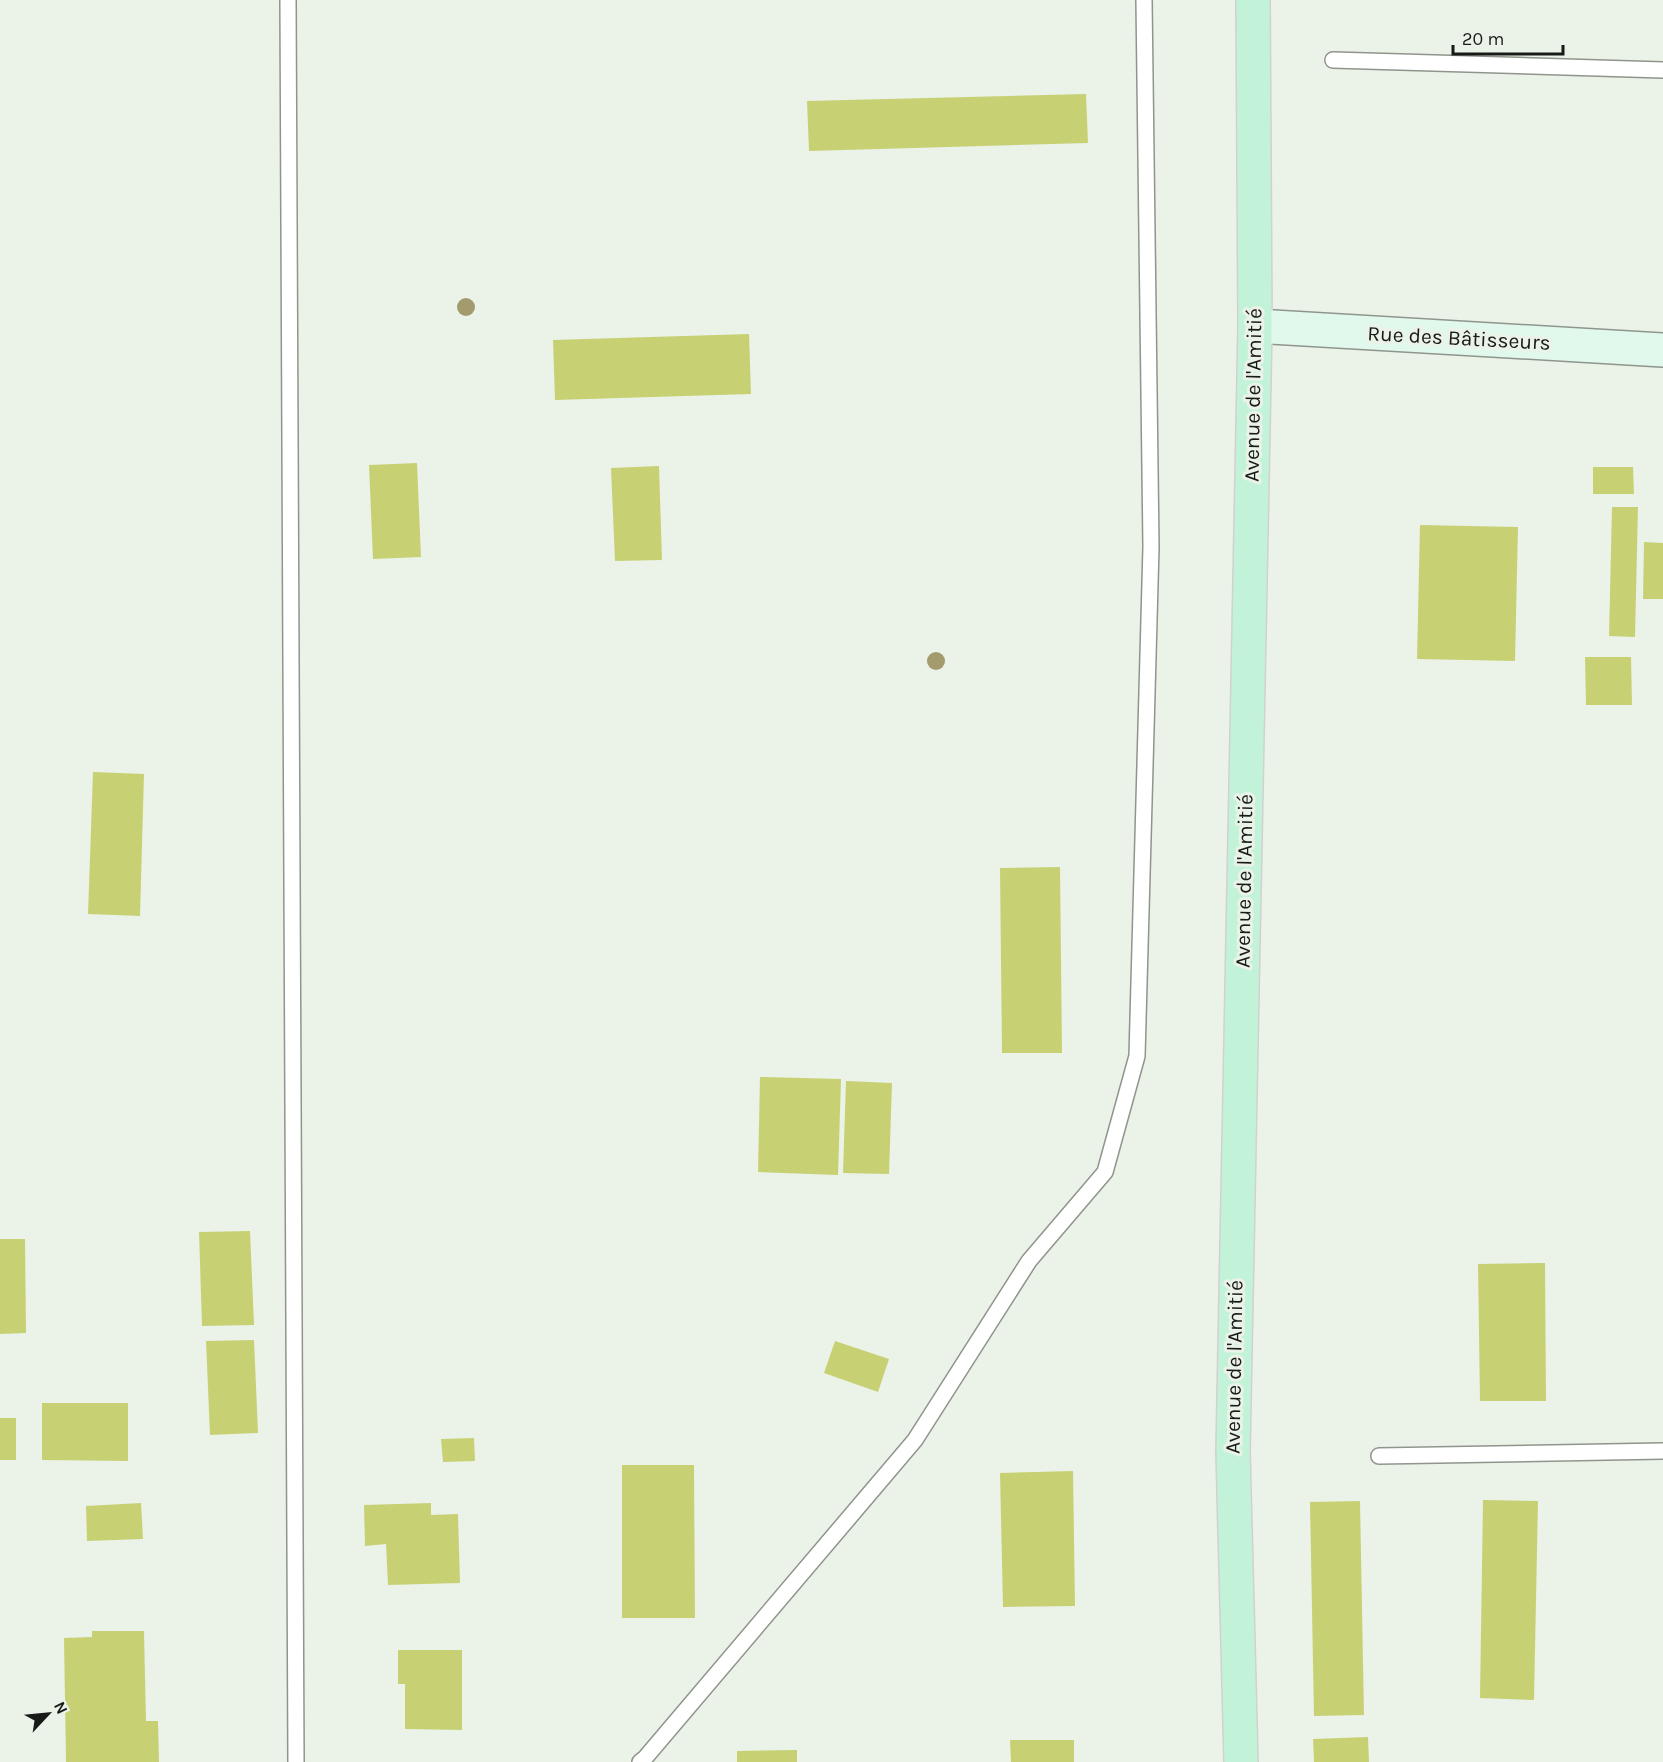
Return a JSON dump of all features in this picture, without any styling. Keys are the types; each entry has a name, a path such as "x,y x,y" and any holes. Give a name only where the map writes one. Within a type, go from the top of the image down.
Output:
{"main road":[{"name":"Avenue de l'Amitié","path":"1241,1762 1233,1451 1255,326 1253,0"}],"street":[{"name":"Rue des Bâtisseurs","path":"1255,326 1663,350"}],"lane":[{"path":"288,0 296,1762"},
{"path":"640,1762 915,1440 1029,1261 1105,1173 1137,1056 1151,548 1144,0"},
{"path":"1333,60 1663,70"},
{"path":"1379,1456 1663,1451"}],"building":[{"path":"1086,94 1088,143 809,151 807,101"},
{"path":"749,334 751,394 555,400 553,340"},
{"path":"417,463 421,557 373,559 369,465"},
{"path":"659,466 662,560 615,561 611,468"},
{"path":"1593,467 1633,467 1634,494 1593,494"},
{"path":"1612,507 1638,507 1635,637 1609,636"},
{"path":"1420,525 1518,527 1515,661 1417,659"},
{"path":"1644,542 1663,543 1663,599 1643,599"},
{"path":"1585,657 1631,657 1632,705 1586,705"},
{"path":"93,772 144,774 140,916 88,914"},
{"path":"1060,867 1062,1053 1002,1053 1000,868"},
{"path":"760,1077 841,1079 838,1175 758,1172"},
{"path":"846,1081 892,1083 889,1174 843,1173"},
{"path":"250,1231 254,1325 202,1326 199,1232"},
{"path":"0,1239 25,1239 26,1333 0,1334"},
{"path":"1545,1263 1546,1401 1480,1401 1478,1264"},
{"path":"254,1340 258,1433 210,1435 206,1341"},
{"path":"835,1341 889,1359 878,1392 824,1373"},
{"path":"42,1403 128,1403 128,1461 42,1460"},
{"path":"0,1418 16,1418 16,1460 0,1460"},
{"path":"474,1438 475,1461 443,1462 441,1439"},
{"path":"622,1465 694,1465 695,1618 622,1618"},
{"path":"1073,1471 1075,1606 1003,1607 1000,1473"},
{"path":"1483,1500 1538,1501 1534,1700 1480,1698"},
{"path":"1360,1501 1364,1715 1314,1716 1310,1502"},
{"path":"141,1503 143,1539 87,1541 86,1506"},
{"path":"431,1503 431,1515 458,1514 460,1583 388,1585 386,1544 365,1546 364,1505"},
{"path":"92,1631 144,1631 146,1721 158,1721 159,1762 66,1762 64,1638 92,1637"},
{"path":"398,1650 462,1650 462,1730 405,1729 405,1684 398,1684"},
{"path":"1368,1737 1369,1762 1314,1762 1313,1739"},
{"path":"1010,1740 1074,1740 1074,1762 1011,1762"},
{"path":"797,1750 797,1762 737,1762 737,1751"}]}
